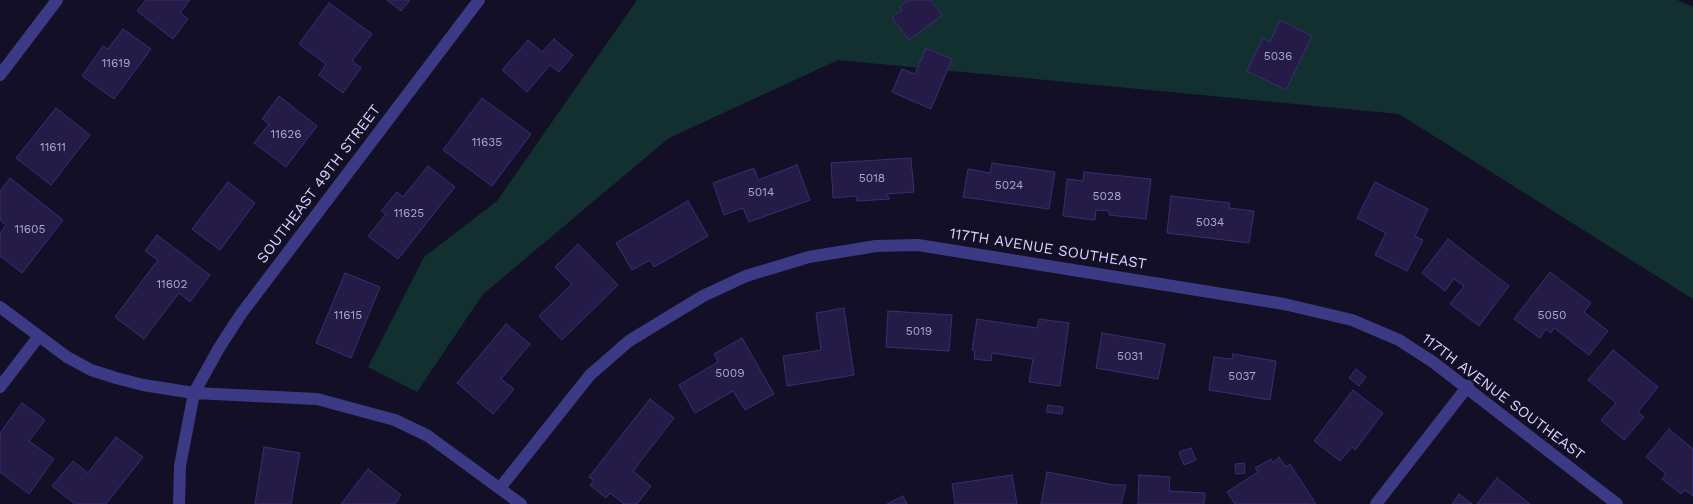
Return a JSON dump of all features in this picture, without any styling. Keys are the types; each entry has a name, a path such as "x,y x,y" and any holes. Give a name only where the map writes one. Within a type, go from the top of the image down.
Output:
{"street":[{"path":"0,75 57,0"},
{"name":"SOUTHEAST 49TH STREET","path":"179,504 180,466 194,393 241,314 479,0"},
{"name":"117TH AVENUE SOUTHEAST","path":"500,488 590,375 629,341 703,296 746,276 809,257 876,246 918,245 1294,306 1352,320 1399,340 1468,386 1617,504"},
{"path":"0,307 67,357 91,370 143,385 194,393 317,399 395,420 428,436 521,504"},
{"path":"0,387 39,336"},
{"path":"1376,504 1468,386"}],"green space":[{"path":"637,0 1677,0 1693,7 1693,299 1399,114 838,60 669,138 483,294 417,392 368,367 424,257 497,201"}],"building":[{"path":"146,0 190,0 180,13 188,19 173,39 137,11"},
{"path":"387,0 410,0 401,11"},
{"path":"908,0 931,0 942,15 909,40 892,18 902,10 900,7"},
{"path":"329,3 372,34 352,61 361,68 343,93 319,75 326,64 299,44"},
{"path":"1280,20 1312,36 1286,90 1247,71 1263,38 1270,42"},
{"path":"123,29 151,49 114,99 82,76 103,46 108,49"},
{"path":"554,39 573,55 559,72 550,65 527,92 502,70 528,40 542,52"},
{"path":"926,48 952,59 931,109 892,92 902,69 915,74"},
{"path":"279,96 317,126 286,167 254,143 269,124 262,119"},
{"path":"482,98 531,134 492,186 443,150"},
{"path":"56,108 90,135 51,185 16,158"},
{"path":"911,158 914,192 886,194 890,199 857,201 857,196 833,198 831,163"},
{"path":"992,163 1055,172 1049,209 963,197 968,169 990,173"},
{"path":"797,165 810,200 749,222 743,208 724,215 713,183 754,168 758,180"},
{"path":"428,166 455,187 398,259 368,236 386,214 381,211 397,192 403,197"},
{"path":"1084,172 1151,179 1146,219 1109,215 1109,211 1096,210 1095,220 1063,216 1067,179 1083,181"},
{"path":"10,178 63,220 22,273 0,256 0,233 6,225 0,220 0,191"},
{"path":"228,182 255,203 220,250 192,229"},
{"path":"1375,182 1428,209 1415,236 1423,240 1407,271 1375,255 1386,233 1357,218"},
{"path":"1171,196 1230,203 1229,208 1254,211 1249,243 1167,233"},
{"path":"688,201 708,236 654,267 650,260 632,270 616,243"},
{"path":"157,235 210,275 190,302 179,293 144,339 115,317 158,260 145,251"},
{"path":"1448,239 1509,286 1479,326 1450,304 1464,286 1454,279 1445,291 1422,273"},
{"path":"578,244 618,285 562,340 539,316 572,284 555,267"},
{"path":"1550,272 1591,303 1584,312 1608,331 1589,355 1554,328 1551,333 1546,329 1540,338 1514,319"},
{"path":"345,273 380,287 351,358 316,343"},
{"path":"844,308 854,375 787,386 783,356 821,350 816,313"},
{"path":"888,311 952,315 949,351 886,347"},
{"path":"977,319 1037,328 1039,319 1069,323 1060,386 1029,382 1033,359 992,353 991,361 974,359 975,351 972,350"},
{"path":"506,324 530,344 501,379 514,389 493,414 457,383"},
{"path":"1102,333 1165,344 1158,379 1096,368"},
{"path":"742,338 774,394 745,410 733,391 695,413 679,385 718,362 714,354"},
{"path":"1613,350 1658,387 1638,412 1644,417 1624,440 1601,420 1616,403 1588,380"},
{"path":"1233,354 1276,361 1270,400 1209,390 1214,357 1232,359"},
{"path":"1356,369 1366,377 1359,386 1349,378"},
{"path":"1353,390 1383,413 1355,450 1352,447 1340,461 1314,441"},
{"path":"650,399 674,418 633,471 651,486 637,504 624,504 610,493 606,498 590,485 594,480 589,477"},
{"path":"22,403 45,420 29,441 54,459 29,494 0,472 0,433"},
{"path":"1048,405 1063,407 1062,414 1046,412"},
{"path":"1669,429 1693,449 1693,496 1685,490 1681,494 1662,479 1666,474 1646,457"},
{"path":"116,437 143,457 106,504 75,504 52,486 73,461 88,473"},
{"path":"264,447 300,453 291,504 255,504"},
{"path":"1191,448 1196,460 1184,465 1179,452"},
{"path":"1279,457 1286,467 1290,464 1316,504 1235,504 1227,492 1258,472 1255,468 1271,459 1273,463"},
{"path":"1244,463 1245,473 1236,474 1235,464"},
{"path":"368,469 401,495 395,504 341,504"},
{"path":"1047,472 1114,485 1126,485 1121,504 1041,504"},
{"path":"1012,475 1017,504 955,504 952,484"},
{"path":"1139,475 1170,477 1169,491 1205,493 1204,504 1138,504"},
{"path":"1497,478 1530,504 1477,504"},
{"path":"1459,494 1472,504 1452,504"},
{"path":"903,496 907,504 887,504"}]}
